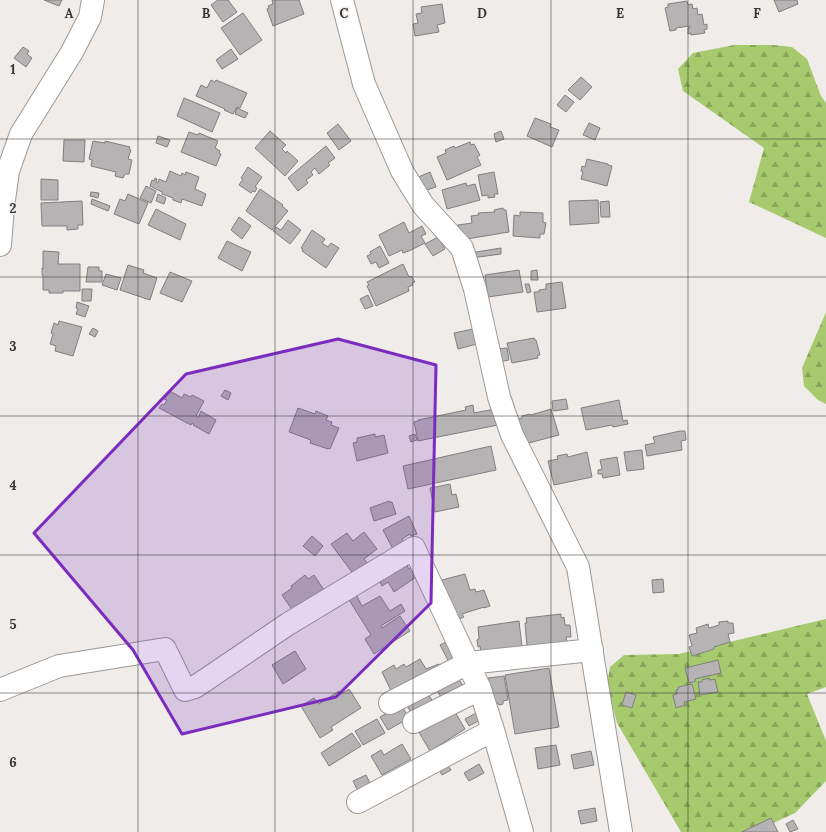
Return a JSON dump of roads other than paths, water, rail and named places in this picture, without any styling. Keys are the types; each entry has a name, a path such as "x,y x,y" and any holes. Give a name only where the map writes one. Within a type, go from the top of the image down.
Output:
{"street":[{"path":"0,245 8,171 21,134 72,52 90,17 93,0"},
{"path":"342,0 364,84 402,171 423,205 462,248 475,289 498,397 512,435 578,567 621,832"},
{"path":"0,690 59,666 165,649 185,690 195,687 288,624 414,548 480,689 522,832"},
{"path":"390,703 468,663 592,650"},
{"path":"414,722 480,689"},
{"path":"358,802 493,730"}]}
